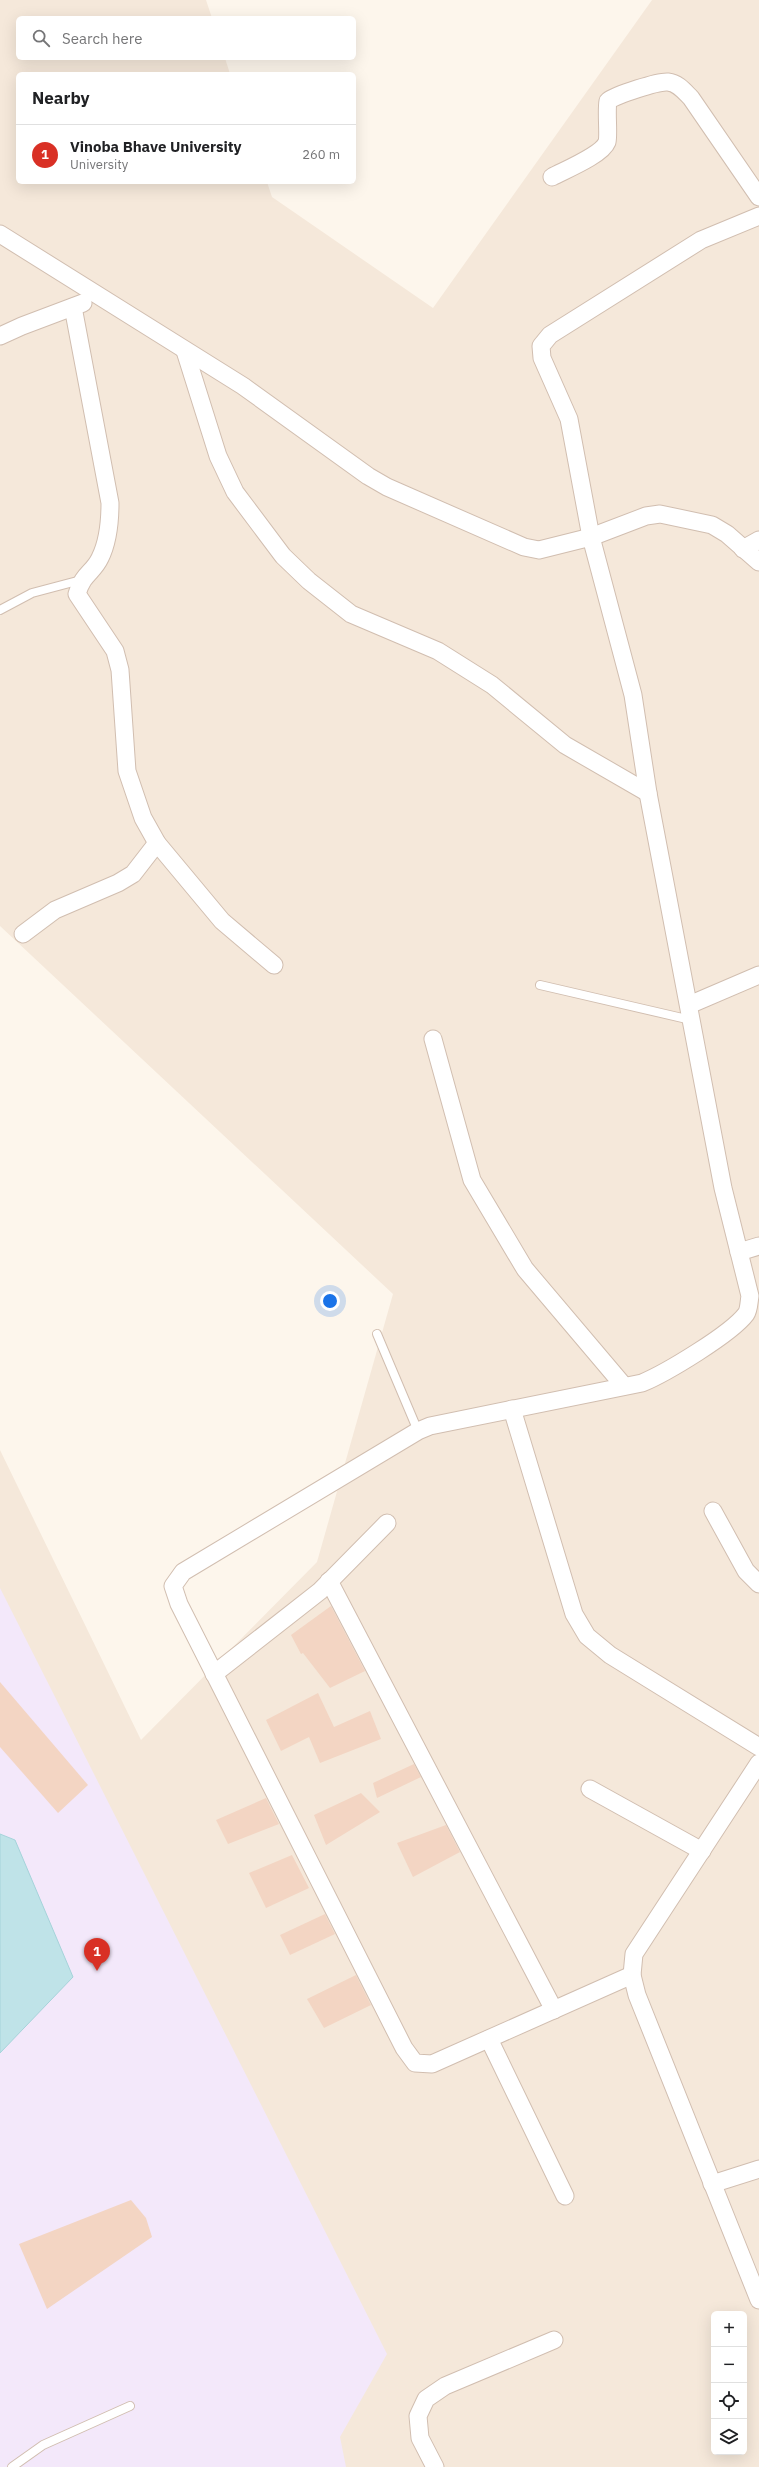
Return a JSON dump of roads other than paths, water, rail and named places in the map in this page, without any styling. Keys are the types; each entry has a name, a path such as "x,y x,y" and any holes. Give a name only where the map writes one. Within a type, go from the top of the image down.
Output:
{"street":[{"path":"552,177 600,151 607,141 606,114 608,101 615,96 667,82 680,86 691,98 759,197"},
{"path":"632,1975 432,2064 415,2063 404,2048 214,1674 179,1604 173,1586 183,1572 418,1431 430,1426 642,1383 664,1374 735,1325 747,1313 750,1296 723,1188 648,793 633,695 592,536 569,419 542,358 541,346 550,335 701,240 759,216"},
{"path":"0,234 99,298 260,398 368,476 394,490 524,548 539,550 592,536 646,516 660,514 712,525 759,562"},
{"path":"0,336 22,326 99,298"},
{"path":"73,307 110,503 110,525 100,559 81,580 77,594 115,651 120,670 127,771 143,818 157,843 222,921 274,965"},
{"path":"185,351 218,456 235,492 283,556 309,581 351,614 438,651 492,685 565,745 648,793"},
{"path":"743,549 759,540"},
{"path":"23,934 54,910 118,884 133,874 157,843"},
{"path":"690,1013 759,974"},
{"path":"433,1039 472,1180 525,1269 624,1386"},
{"path":"739,1252 759,1246"},
{"path":"512,1409 574,1614 587,1636 610,1655 759,1747"},
{"path":"712,1511 746,1571 759,1584"},
{"path":"214,1674 287,1618 329,1581 387,1523"},
{"path":"329,1581 554,2010"},
{"path":"759,1763 634,1954 632,1975 637,1995 759,2300"},
{"path":"590,1789 702,1851"},
{"path":"489,2039 566,2196"},
{"path":"712,2184 759,2169"},
{"path":"435,2467 420,2438 418,2416 426,2399 445,2386 554,2340"}],"lane":[{"path":"0,610 32,594 81,580"},
{"path":"540,985 690,1013"},
{"path":"377,1334 418,1431"},
{"path":"12,2467 43,2445 130,2406"}],"water":[{"path":"0,1834 15,1840 73,1977 0,2053"}],"place":[{"name":"Vinoba Bhave University","path":"97,1971"}]}
